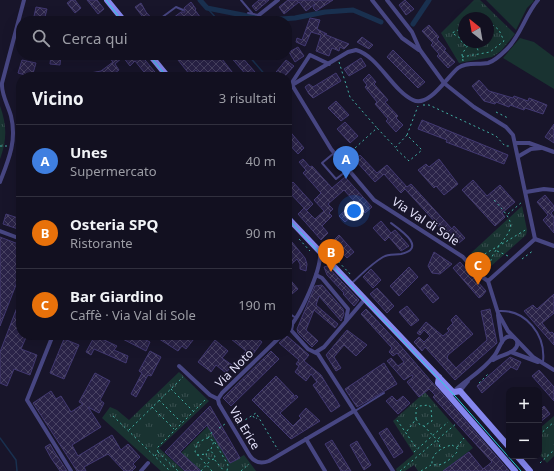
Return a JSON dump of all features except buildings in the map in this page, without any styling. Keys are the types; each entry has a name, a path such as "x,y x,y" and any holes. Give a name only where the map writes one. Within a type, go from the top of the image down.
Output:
{"street":[{"path":"20,16 24,0"},
{"path":"107,0 120,16"},
{"path":"259,15 278,0"},
{"path":"372,0 402,38 420,50"},
{"path":"387,0 412,32 420,50 444,83 474,107 506,127 513,135 519,156 535,239"},
{"path":"292,85 338,58 353,51 361,52 402,92 414,101 419,101 430,97 460,67 487,64 496,59 516,39 530,9 538,0"},
{"path":"0,182 13,146 13,128 2,86 16,31"},
{"path":"292,85 293,81 310,55 329,64"},
{"path":"154,60 164,72"},
{"name":"Via Val di Sole","path":"292,85 334,152 375,200 463,257 478,274 488,281"},
{"path":"516,142 524,142 554,152"},
{"path":"519,156 531,149 543,148"},
{"path":"526,192 544,189 554,190"},
{"path":"292,222 439,377 438,383 515,471"},
{"path":"0,231 16,237"},
{"path":"535,239 554,246"},
{"path":"535,239 488,281 498,312 505,326 516,339 542,363"},
{"path":"292,325 297,318 316,275 319,251"},
{"path":"316,275 322,278 348,309 345,322"},
{"path":"316,352 324,347 366,299"},
{"path":"498,312 504,350 542,363 554,370"},
{"path":"292,332 308,349 316,352 393,471"},
{"path":"488,364 508,336 516,339"},
{"path":"450,395 460,391 468,381 488,364 501,355 517,348 516,339"},
{"path":"51,340 26,400 71,471"},
{"name":"Via Noto","path":"218,399 220,395 277,340"},
{"name":"Via Erice","path":"179,366 210,395 218,399 219,404 250,455 256,462 269,461 306,439"},
{"path":"450,395 463,383 468,381"},
{"path":"460,391 506,444"},
{"path":"325,471 306,439 354,411"},
{"path":"520,459 530,471"},
{"path":"141,471 148,463"}],"lane":[{"path":"241,0 252,13"},
{"path":"163,16 176,6 183,10"},
{"path":"248,13 259,15"},
{"path":"334,152 322,163 336,179 349,169"},
{"path":"351,284 365,270 383,257 403,254 410,248 412,244 411,238 390,223"},
{"path":"498,312 516,312 532,325 542,344 542,363"},
{"path":"292,315 297,318"},
{"path":"354,411 384,393"}],"path":[{"path":"462,57 490,52 499,46 504,40 499,30 494,26"},
{"path":"458,31 452,33 458,38"},
{"path":"463,62 462,54 467,48"},
{"path":"477,48 480,54"},
{"path":"338,58 350,97 376,128 409,161 422,150 407,135"},
{"path":"395,148 407,135 418,106 429,105 496,136 505,146 511,146"},
{"path":"496,112 508,118"},
{"path":"341,160 376,128"},
{"path":"0,146 13,146"},
{"path":"485,269 491,265 493,254 510,232 511,227 507,215 494,200"},
{"path":"507,215 523,202"},
{"path":"476,259 533,226"},
{"path":"299,239 310,251"},
{"path":"496,250 512,259"},
{"path":"522,259 534,250"},
{"path":"335,258 352,276"},
{"path":"479,383 489,373"},
{"path":"128,430 183,377"},
{"path":"171,388 194,412"},
{"path":"159,400 182,423"},
{"path":"155,456 158,452 157,448 205,400"},
{"path":"424,426 432,421 431,408 429,405 419,406 416,409 416,419 420,425 424,426 438,441 441,450"},
{"path":"152,407 175,430"},
{"path":"237,425 256,413 278,450"},
{"path":"113,416 170,471"},
{"path":"252,416 255,419 258,417"},
{"path":"406,432 416,419"},
{"path":"397,420 417,449"},
{"path":"414,452 448,422"},
{"path":"542,432 554,422"},
{"path":"400,471 438,441 457,423"},
{"path":"219,428 225,424"},
{"path":"212,432 207,438 197,443 195,448 196,456 212,471"},
{"path":"207,438 214,442 228,465 227,471"},
{"path":"432,464 436,466 448,460 457,452 457,448 464,438"},
{"path":"196,456 206,454 214,442"},
{"path":"421,471 432,464 434,455 441,450 452,445 457,448"},
{"path":"210,450 224,471"},
{"path":"540,463 554,450"},
{"path":"158,452 178,471"},
{"path":"206,454 210,460"},
{"path":"201,471 210,460 214,458"},
{"path":"242,471 249,464"}],"green space":[{"path":"474,0 480,0 492,12 462,12"},
{"path":"486,0 534,1 527,8 516,30"},
{"path":"494,14 515,34 501,51 492,57 459,63 441,33 458,16 458,48 494,48"},
{"path":"520,38 534,42 554,57 554,89 503,58"},
{"path":"0,106 5,126 5,139 0,159"},
{"path":"522,206 527,230 526,235 490,267 483,267 471,253"},
{"path":"179,372 209,401 159,448 184,471 161,471 102,418 110,407 117,410 129,420"},
{"path":"425,392 473,448 443,471 418,471 414,465 405,471 397,471 396,469 414,454 393,421"},
{"path":"554,416 554,456 547,463 542,457 542,426"},
{"path":"208,426 230,463 244,455 256,471 201,471 181,453"}],"waterway":[{"path":"200,0 207,8 248,16"},
{"path":"413,24 429,0"},
{"path":"207,8 214,16"},
{"path":"292,18 325,12 353,10 381,22"},
{"path":"252,60 263,72"},
{"path":"0,438 16,460 17,471"}],"tram line":[{"path":"106,0 118,16"},
{"path":"153,60 163,72"},
{"path":"292,223 455,396 521,471"}],"place":[{"name":"Unes","path":"346,179"},
{"name":"Osteria SPQ","path":"331,272"},
{"name":"Bar Giardino","path":"478,285"}]}
